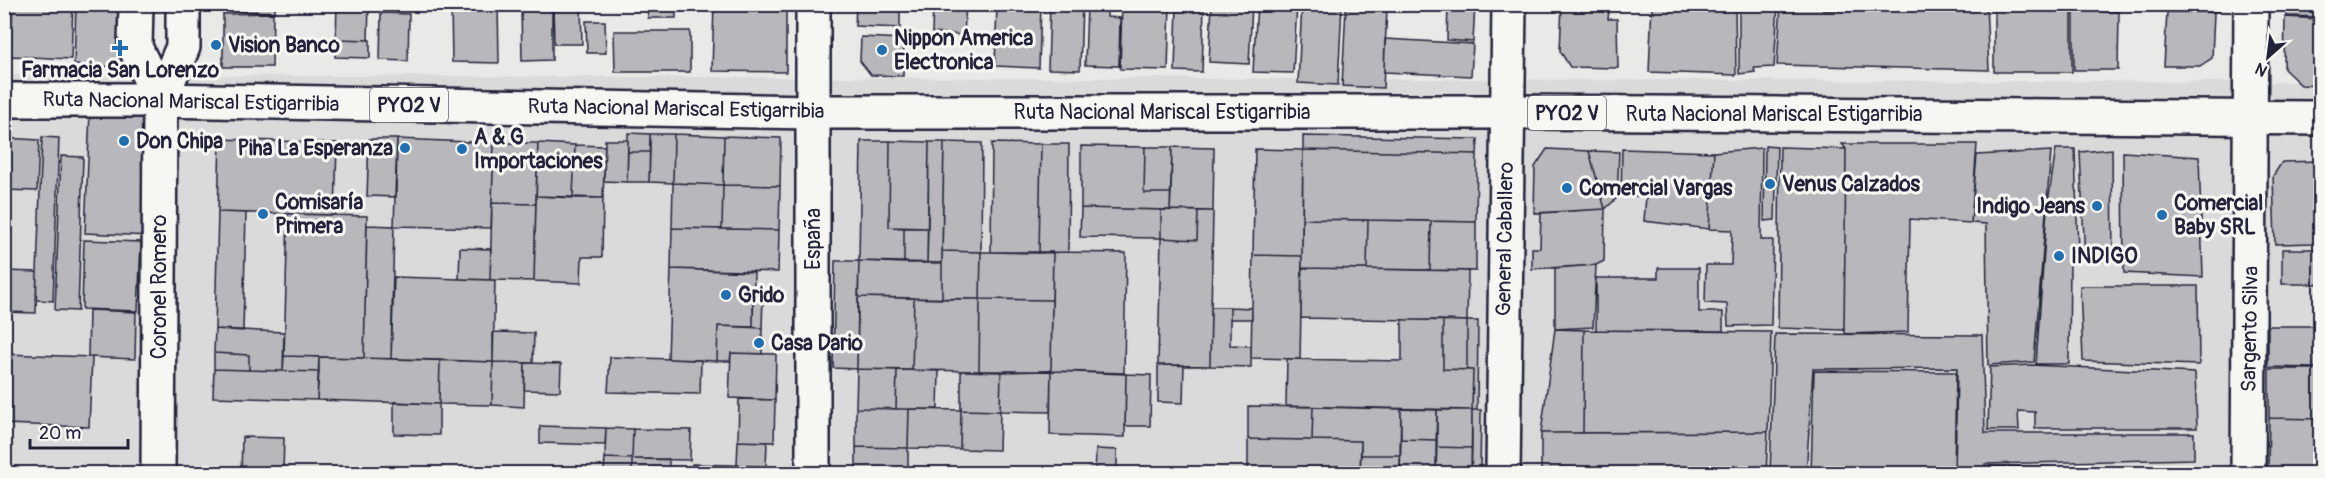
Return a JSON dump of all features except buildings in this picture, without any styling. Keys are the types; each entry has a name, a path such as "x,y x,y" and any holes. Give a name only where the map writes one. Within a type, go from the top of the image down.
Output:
{"main road":[{"name":"Coronel Romero","path":"136,4 135,46 160,100"},
{"name":"Coronel Romero","path":"158,474 160,100 183,47 183,4"},
{"name":"España","path":"813,4 813,474"},
{"name":"General Caballero","path":"1503,474 1509,4"},
{"name":"Sargento Silva","path":"2248,474 2251,4"},
{"name":"Ruta Nacional Mariscal Estigarribia","path":"4,100 160,100 813,111 1507,112 2320,118"}],"shaded area":[{"path":"5,75 2320,82 2320,473 5,474"}],"place":[{"name":"Vision Banco","path":"216,45"},
{"name":"Farmacia San Lorenzo","path":"120,48"},
{"name":"Nippon America Electronica","path":"882,50"},
{"name":"Don Chipa","path":"124,141"},
{"name":"Piha La Esperanza","path":"405,148"},
{"name":"A & G Importaciones","path":"462,149"},
{"name":"Venus Calzados","path":"1770,184"},
{"name":"Comercial Vargas","path":"1567,188"},
{"name":"Indigo Jeans","path":"2097,206"},
{"name":"Comisaría Primera","path":"263,214"},
{"name":"Comercial Baby SRL","path":"2162,215"},
{"name":"INDIGO","path":"2059,256"},
{"name":"Grido","path":"726,295"},
{"name":"Casa Dario","path":"759,343"}]}
